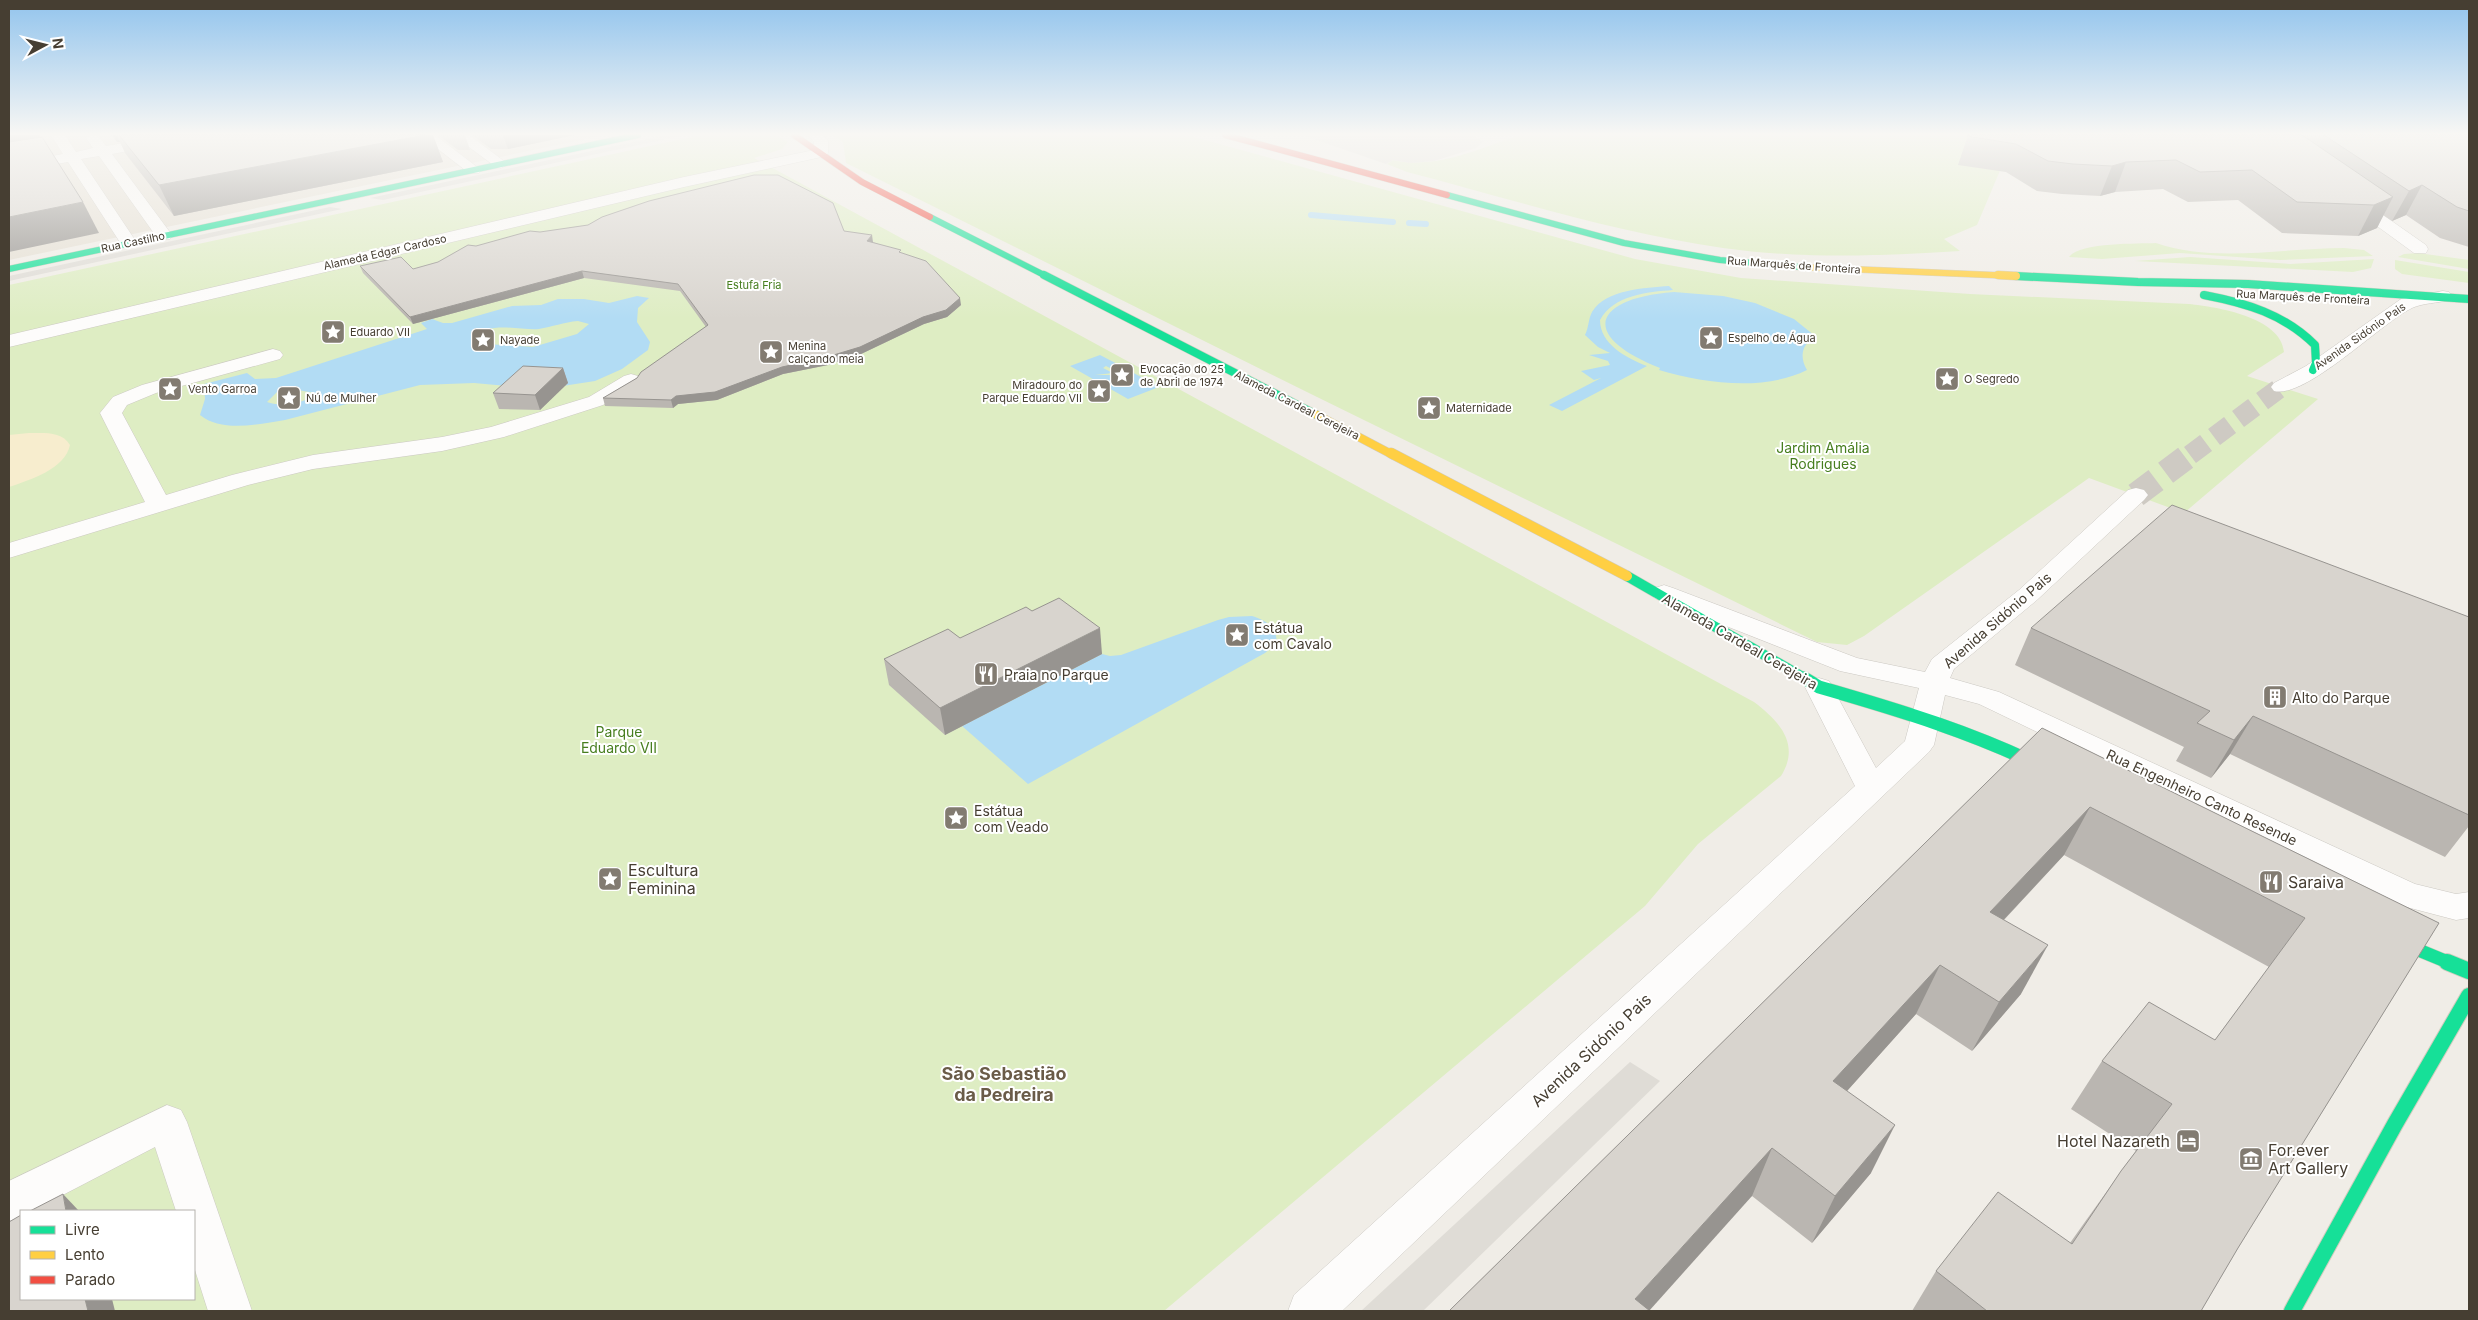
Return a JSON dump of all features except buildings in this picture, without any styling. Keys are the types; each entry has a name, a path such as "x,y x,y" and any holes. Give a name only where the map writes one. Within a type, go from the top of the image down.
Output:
{"street":[{"path":"99,197 129,243"},
{"path":"136,197 164,235"},
{"name":"Rua Castilho","path":"9,268 347,197"},
{"name":"Alameda Edgar Cardoso","path":"9,341 622,197"},
{"name":"Alameda Cardeal Cerejeira","path":"891,197 1643,584 1819,687 1926,718"},
{"name":"Rua Marquês de Fronteira","path":"1453,197 1610,239 1687,255 1788,267 1931,271 2138,282 2248,284 2443,296 2469,300"},
{"path":"2347,197 2420,249"},
{"name":"Rua Marquês de Fronteira","path":"2138,282 2175,290 2407,303 2469,300"},
{"path":"2175,290 2243,304 2288,321 2304,332 2316,345 2316,363 2313,370"},
{"name":"Avenida Sidónio Pais","path":"2281,387 2313,370 2407,303 2443,296"},
{"path":"159,505 111,414 120,401 148,389 273,355"},
{"path":"9,551 240,480 313,462 442,444 496,432 596,400 631,380"},
{"name":"Avenida Sidónio Pais","path":"1310,1311 1919,745 1934,683 1942,666 2028,595 2136,495"},
{"name":"Alameda Cardeal Cerejeira","path":"1643,584 1850,665 1934,683"},
{"name":"Rua Engenheiro Canto Resende","path":"1934,683 1989,698 2050,725 2407,895 2456,907 2469,904"},
{"path":"1819,687 1872,789"},
{"path":"1926,718 2012,752 2056,773"},
{"path":"2380,934 2469,971"},
{"path":"2292,1311 2395,1124 2469,996"},
{"path":"9,1202 167,1122 230,1311"}],"shaded area":[{"path":"9,197 311,197 9,260"},
{"path":"377,197 399,197 383,200 370,198"},
{"path":"330,207 342,209 9,281 9,276"},
{"path":"1630,1062 1660,1081 1423,1311 1361,1311"}],"green space":[{"name":"Parque Eduardo VII","path":"417,197 825,197 1754,702 1779,725 1788,744 1787,764 1781,776 1698,844 1645,906 1164,1311 9,1311 9,285"},
{"name":"Jardim Amália Rodrigues","path":"914,197 1410,197 1635,259 1741,278 1970,294 2189,304 2231,311 2260,322 2272,330 2280,340 2284,352 2247,376 2318,399 2184,513 2089,478 1864,636 1847,645 1817,642"},
{"path":"1499,197 1989,197 1977,225 1944,239 1960,251 1901,254 1841,256 1782,254 1723,248 1643,234"},
{"path":"2156,243 2178,249 2201,252 2248,253 2344,248 2364,250 2373,256 2280,260 2180,253 2102,259 2069,257 2075,252 2096,246"},
{"path":"2418,253 2469,260 2469,269 2398,257 2404,254"},
{"path":"2190,257 2290,264 2374,259 2371,268 2353,272 2135,261"},
{"path":"2395,260 2469,272 2469,283 2402,274 2395,269"}],"sand":[{"path":"29,433 57,435 67,440 70,445 67,453 54,467 36,477 9,487 9,435"}],"water":[{"path":"1669,286 1673,290 1642,294 1622,300 1606,312 1600,320 1601,329 1609,343 1631,359 1647,366 1562,411 1549,405 1601,378 1594,380 1581,371 1610,365 1608,361 1589,355 1610,353 1598,347 1585,335 1592,312 1598,304 1616,294 1627,291"},
{"name":"Espelho de Água","path":"1674,292 1723,296 1755,303 1794,319 1815,336 1807,343 1803,351 1803,360 1807,370 1790,377 1752,383 1714,382 1695,379 1659,370 1660,368 1634,356 1616,343 1607,331 1606,320 1612,310 1626,302 1647,296"},
{"path":"637,296 649,298 638,308 637,322 650,342 648,350 622,369 595,381 543,389 474,383 420,385 285,420 241,426 219,424 209,421 200,415 205,399 204,384 247,373 255,379 276,378 427,329 421,323 432,319 443,323 452,323 512,306 541,305 558,299 584,299 609,303","holes":["578,321 589,324 577,334 533,347 487,344 476,338 488,329 539,329","292,389 315,393 306,400 292,404 272,404 267,402 277,392"]},
{"path":"1100,355 1127,369 1118,372 1106,366 1103,368 1113,373 1095,375 1116,375 1118,387 1121,387 1121,378 1131,384 1135,383 1123,375 1132,372 1159,387 1128,399 1070,366"},
{"path":"1252,616 1266,622 1275,632 1277,643 1265,653 1028,784 962,726 1102,654 1110,656 1121,655 1218,620 1229,617"}],"waterway":[{"path":"1311,215 1393,222"},
{"path":"1409,223 1426,224"}],"tunnel":[{"path":"2190,455 2281,387"},
{"path":"2136,495 2192,453"}],"traffic: fast":[{"path":"9,269 349,197"},
{"path":"1453,197 1624,243 1720,260 1800,267"},
{"path":"930,217 1317,415"},
{"path":"2016,276 2138,282 2248,284 2469,299"},
{"path":"2204,295 2250,306 2291,324 2315,345 2316,363 2313,370"},
{"path":"1627,576 1819,687 1926,718 2013,752 2049,770"},
{"path":"2387,937 2469,971"},
{"path":"2292,1311 2395,1124 2469,996"}],"traffic: slow":[{"path":"1800,267 2016,276"},
{"path":"1317,415 1627,576"}],"traffic: jam":[{"path":"890,197 930,217"}],"place":[{"name":"Eduardo VII","path":"333,332"},
{"name":"Espelho de Água","path":"1711,338"},
{"name":"Nayade","path":"483,340"},
{"name":"Menina calçando meia","path":"771,352"},
{"name":"Evocação do 25 de Abril de 1974","path":"1122,375"},
{"name":"O Segredo","path":"1947,379"},
{"name":"Vento Garroa","path":"170,389"},
{"name":"Miradouro do Parque Eduardo VII","path":"1099,391"},
{"name":"Nú de Mulher","path":"289,398"},
{"name":"Maternidade","path":"1429,408"},
{"name":"Estátua com Cavalo","path":"1237,635"},
{"name":"Praia no Parque","path":"986,674"},
{"name":"Alto do Parque","path":"2275,697"},
{"name":"Estátua com Veado","path":"956,818"},
{"name":"Escultura Feminina","path":"610,879"},
{"name":"Saraiva","path":"2271,882"},
{"name":"Hotel Nazareth","path":"2188,1141"},
{"name":"For.ever Art Gallery","path":"2251,1159"}],"district":[{"name":"São Sebastião da Pedreira","path":"1004,1083"}],"park label":[{"name":"Estufa Fria","path":"754,285"}]}
